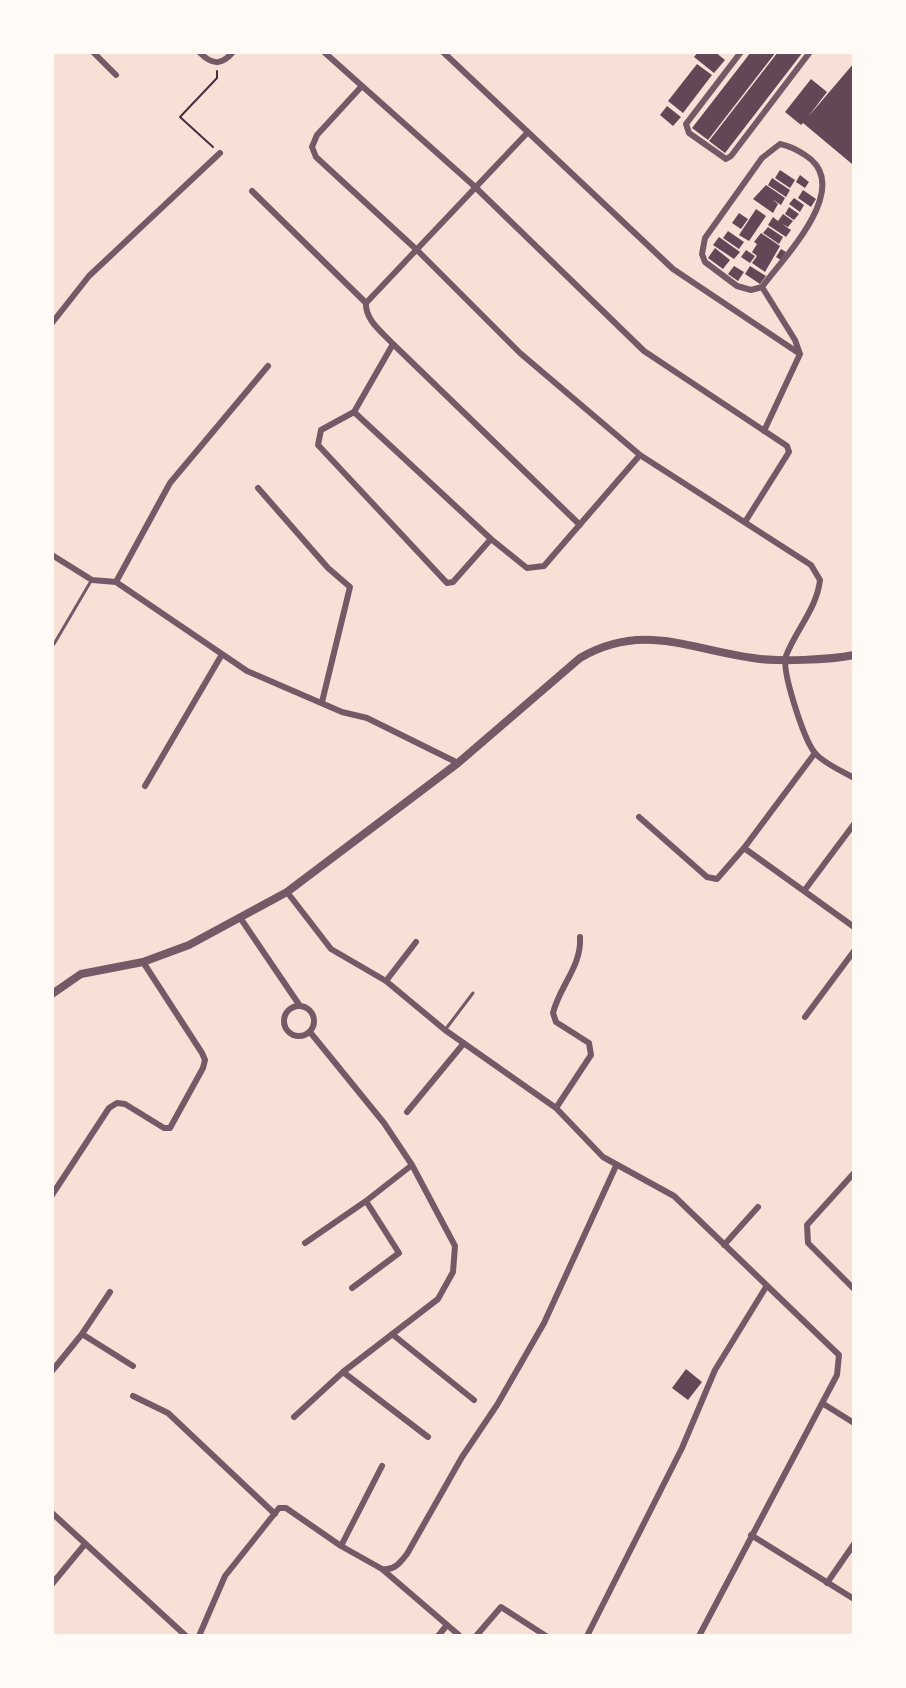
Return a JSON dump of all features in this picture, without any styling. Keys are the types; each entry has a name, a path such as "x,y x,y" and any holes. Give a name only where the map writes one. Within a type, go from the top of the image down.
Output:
{"street":[{"path":"93,52 116,75"},
{"path":"198,52 206,60 216,63 226,61 233,52"},
{"path":"324,52 477,188 644,351 787,446 789,452 745,522"},
{"path":"443,52 689,282 800,354"},
{"path":"741,52 686,124 689,133 726,159 731,156 810,52"},
{"path":"361,87 317,135 312,147 316,157 418,251 520,353 640,455 811,565 820,580 819,593 785,658 796,714 815,753 854,778"},
{"path":"528,132 418,251 366,303 366,311 369,319 393,344 580,525"},
{"path":"780,144 791,146 814,160 819,168 823,190 822,200 807,227 762,287 751,290 737,286 705,262 702,246 705,238 762,158 770,149 780,144"},
{"path":"52,323 89,276 220,153"},
{"path":"252,191 366,303"},
{"path":"762,287 777,308 800,354"},
{"path":"393,344 354,412 321,430 318,445 447,583 453,582 491,539"},
{"path":"764,431 800,354"},
{"path":"116,582 170,483 267,366"},
{"path":"354,412 491,539 519,563 536,569 544,566 640,455"},
{"path":"258,488 328,568 350,587 322,702"},
{"path":"52,555 92,580 116,582 247,672 342,712 367,718 458,763"},
{"path":"52,994 81,974 143,962 189,945 241,919 287,892 458,763 580,658 602,645 643,637 755,659 854,655"},
{"path":"145,786 221,656"},
{"path":"639,818 707,877 717,879 744,848 815,753"},
{"path":"804,891 854,824"},
{"path":"744,848 854,927"},
{"path":"287,892 331,949 386,981 445,1030 556,1108 603,1157 674,1196 839,1355 837,1375 699,1635"},
{"path":"241,919 300,1006"},
{"path":"556,1108 591,1055 589,1043 556,1022 553,1013 577,960 581,948 580,937"},
{"path":"386,981 416,942"},
{"path":"805,1017 854,951"},
{"path":"52,1195 109,1108 117,1103 130,1106 164,1128 173,1125 203,1068 205,1060 143,962"},
{"path":"300,1006 308,1009 314,1016 314,1024 310,1032 299,1036 293,1035 285,1026 286,1015 294,1007 300,1006"},
{"path":"294,1417 343,1372 438,1299 448,1284 456,1256 449,1234 412,1164 384,1123 310,1032"},
{"path":"407,1112 465,1043"},
{"path":"305,1243 366,1201 412,1164"},
{"path":"382,1569 388,1570 398,1565 407,1554 462,1457 509,1385 544,1323 616,1166"},
{"path":"854,1173 807,1225 808,1242 854,1288"},
{"path":"352,1288 399,1253 366,1201"},
{"path":"724,1245 758,1207"},
{"path":"587,1635 682,1448 715,1370 766,1287"},
{"path":"52,1371 82,1334 110,1292"},
{"path":"82,1334 133,1366"},
{"path":"392,1334 474,1400"},
{"path":"343,1372 428,1437"},
{"path":"133,1396 168,1413 275,1514"},
{"path":"822,1403 854,1424"},
{"path":"341,1546 382,1466"},
{"path":"199,1635 225,1576 279,1508 286,1508 341,1546 382,1569 460,1635"},
{"path":"52,1513 186,1635"},
{"path":"751,1534 854,1599"},
{"path":"52,1584 85,1544"},
{"path":"827,1583 854,1544"},
{"path":"476,1635 501,1607 546,1635"},
{"path":"438,1635 447,1625"}],"lane":[{"path":"54,644 92,580"},
{"path":"445,1030 473,993"}],"path":[{"path":"216,63 218,78 180,117 220,153"}],"building":[{"path":"698,52 715,52 725,60 714,73 694,57"},
{"path":"751,52 776,52 708,140 692,128"},
{"path":"778,52 803,52 725,153 709,141"},
{"path":"854,63 854,162 852,164 803,123 801,125 785,112 811,79 827,92 808,117"},
{"path":"697,64 712,75 683,113 668,101"},
{"path":"667,106 681,117 673,126 660,115"},
{"path":"780,170 795,180 790,188 775,178"},
{"path":"800,175 809,182 805,188 796,182"},
{"path":"772,178 790,190 786,197 768,185"},
{"path":"766,185 785,198 781,205 772,199 778,204 773,213 753,199"},
{"path":"803,190 816,199 811,207 798,198"},
{"path":"794,198 804,205 800,212 789,204"},
{"path":"789,207 799,214 794,220 785,214"},
{"path":"756,209 766,216 749,241 739,235"},
{"path":"739,213 748,219 741,229 732,223"},
{"path":"783,214 793,221 788,227 782,224 791,230 786,237 768,225 773,217 778,221"},
{"path":"768,227 783,237 779,244 763,233"},
{"path":"728,231 744,242 739,249 723,238"},
{"path":"761,233 780,246 765,272 752,263 757,256 752,252 757,244 754,242"},
{"path":"719,237 740,252 734,259 713,245"},
{"path":"715,248 730,260 723,269 708,258"},
{"path":"781,249 786,252 781,260 776,257"},
{"path":"746,250 755,256 750,263 741,257"},
{"path":"734,266 744,272 738,281 728,274"},
{"path":"750,266 766,276 760,284 745,274"},
{"path":"686,1369 702,1382 688,1400 672,1388"}]}
